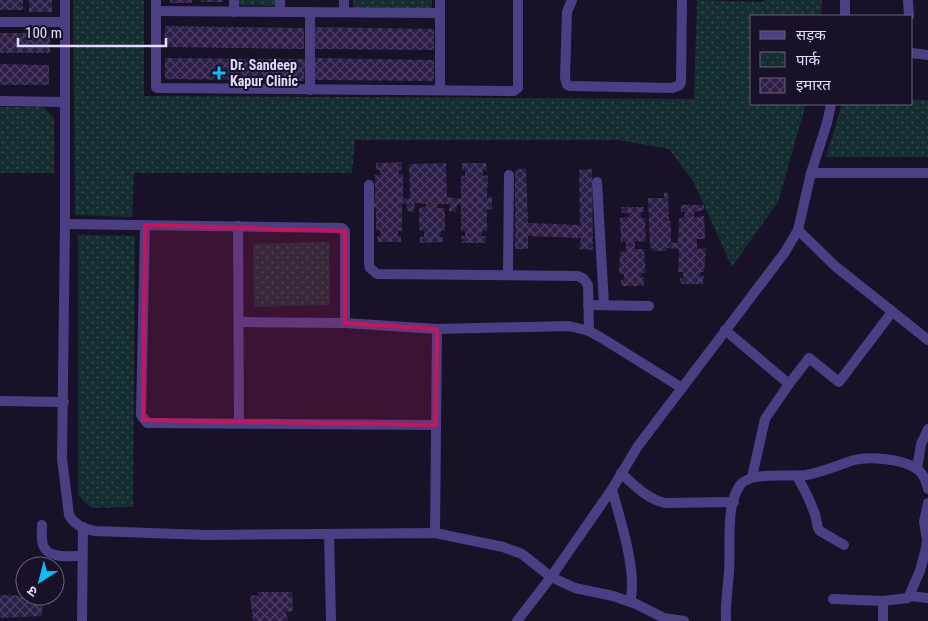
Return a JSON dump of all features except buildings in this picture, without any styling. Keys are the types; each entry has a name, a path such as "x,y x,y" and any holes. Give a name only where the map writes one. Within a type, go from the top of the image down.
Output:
{"street":[{"path":"65,0 66,224 62,458 69,515 72,522 82,528 94,531 206,535 435,533 503,547 522,554 551,577 582,591 604,594 630,602 664,618 684,621"},
{"path":"156,0 157,88 310,90 517,90 518,0"},
{"path":"234,0 234,12"},
{"path":"280,0 280,12"},
{"path":"344,0 344,12"},
{"path":"440,0 440,90"},
{"path":"572,0 566,12 564,78 567,85 672,88 680,85 681,82 682,0"},
{"path":"845,0 845,15"},
{"path":"908,0 909,15"},
{"path":"156,11 440,13"},
{"path":"310,12 310,90"},
{"path":"0,22 65,22"},
{"path":"913,53 928,54"},
{"path":"0,101 65,102"},
{"path":"517,621 551,577 612,489 638,446 785,252 798,230 811,173 827,124 831,105"},
{"path":"811,173 928,173"},
{"path":"508,275 509,175"},
{"path":"597,182 604,305"},
{"path":"369,185 368,264 377,274 578,276 587,281 589,331"},
{"path":"66,224 344,228 345,323"},
{"path":"145,225 141,416 142,420 146,423 436,424"},
{"path":"238,226 239,424"},
{"path":"798,230 835,266 928,340"},
{"path":"588,305 649,306"},
{"path":"752,477 765,419 809,358 839,382 892,312"},
{"path":"239,322 345,323 437,329 569,326 589,331 682,388"},
{"path":"435,533 437,329"},
{"path":"725,330 789,384"},
{"path":"0,401 64,402"},
{"path":"917,469 921,444 928,429"},
{"path":"726,621 730,551 729,536 734,502 740,485 752,477 797,476 829,470 855,460 865,459 900,462 917,469 927,483"},
{"path":"621,473 642,492 657,501 665,503 734,502"},
{"path":"797,476 815,514 818,528 844,545"},
{"path":"612,489 632,574 633,588 630,602"},
{"path":"910,596 928,540 924,522 928,503"},
{"path":"42,525 43,546 48,553 82,556"},
{"path":"82,528 82,621"},
{"path":"329,534 330,621"},
{"path":"833,599 883,601 901,600 910,596 928,598"},
{"path":"883,601 883,621"},
{"path":"648,610 648,621"}],"highlighted area":[{"path":"145,225 345,231 345,323 437,329 436,425 143,420"}],"green space":[{"path":"73,0 144,0 144,96 694,99 697,0 764,2 764,0 822,0 821,15 750,15 750,105 806,105 778,202 732,267 694,183 669,149 618,140 355,140 352,173 134,173 132,217 75,215"},
{"path":"239,0 275,0 275,6 239,5"},
{"path":"353,0 432,0 432,8 353,8"},
{"path":"913,100 928,100 928,157 826,157 842,105 913,105"},
{"path":"0,107 44,107 54,118 54,173 0,173"},
{"path":"78,235 135,236 133,507 91,508 78,495"},
{"path":"329,242 330,305 254,307 253,244"}],"place":[{"name":"Dr. Sandeep Kapur Clinic","path":"219,73"}]}
